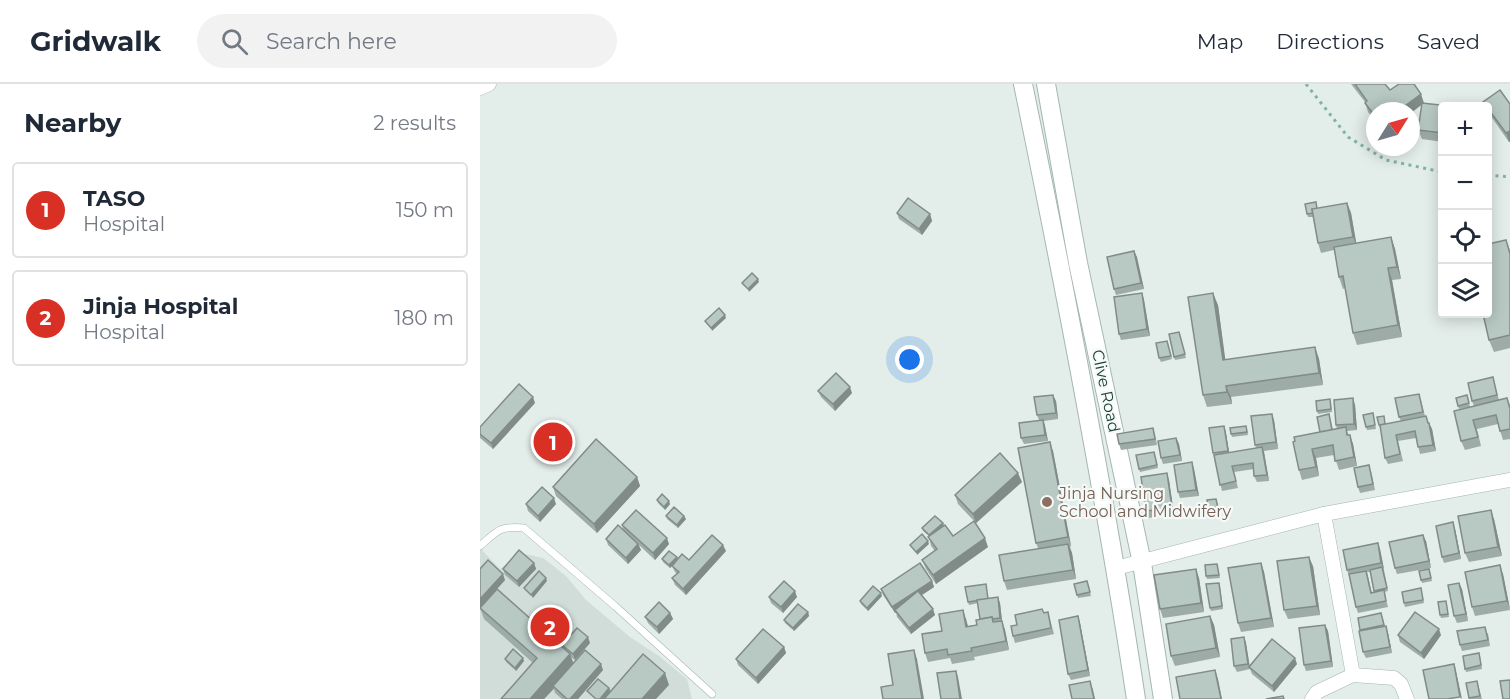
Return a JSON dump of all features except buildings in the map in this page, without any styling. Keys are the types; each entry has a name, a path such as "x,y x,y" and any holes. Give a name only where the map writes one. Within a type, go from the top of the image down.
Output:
{"street":[{"path":"480,88 489,84"},
{"name":"Clive Road","path":"1023,84 1060,267 1116,568 1136,699"},
{"name":"Clive Road","path":"1046,84 1078,263 1142,563 1163,699"},
{"path":"1116,568 1324,514 1510,480"},
{"path":"1324,514 1353,675"},
{"path":"1312,699 1317,692 1353,675 1394,678 1401,684 1407,699"}],"lane":[{"path":"480,546 498,530 510,527 524,528 712,694"}],"path":[{"path":"1306,84 1348,137 1386,160 1438,171"},
{"path":"1492,175 1510,177"}],"shaded area":[{"path":"480,548 500,569 521,553 543,558 566,576 586,600 630,637 659,656 687,679 692,699 480,699"}],"place":[{"name":"TASO","path":"553,442"},
{"name":"Jinja Nursing School and Midwifery","path":"1047,502"},
{"name":"Jinja Hospital","path":"550,627"}]}
